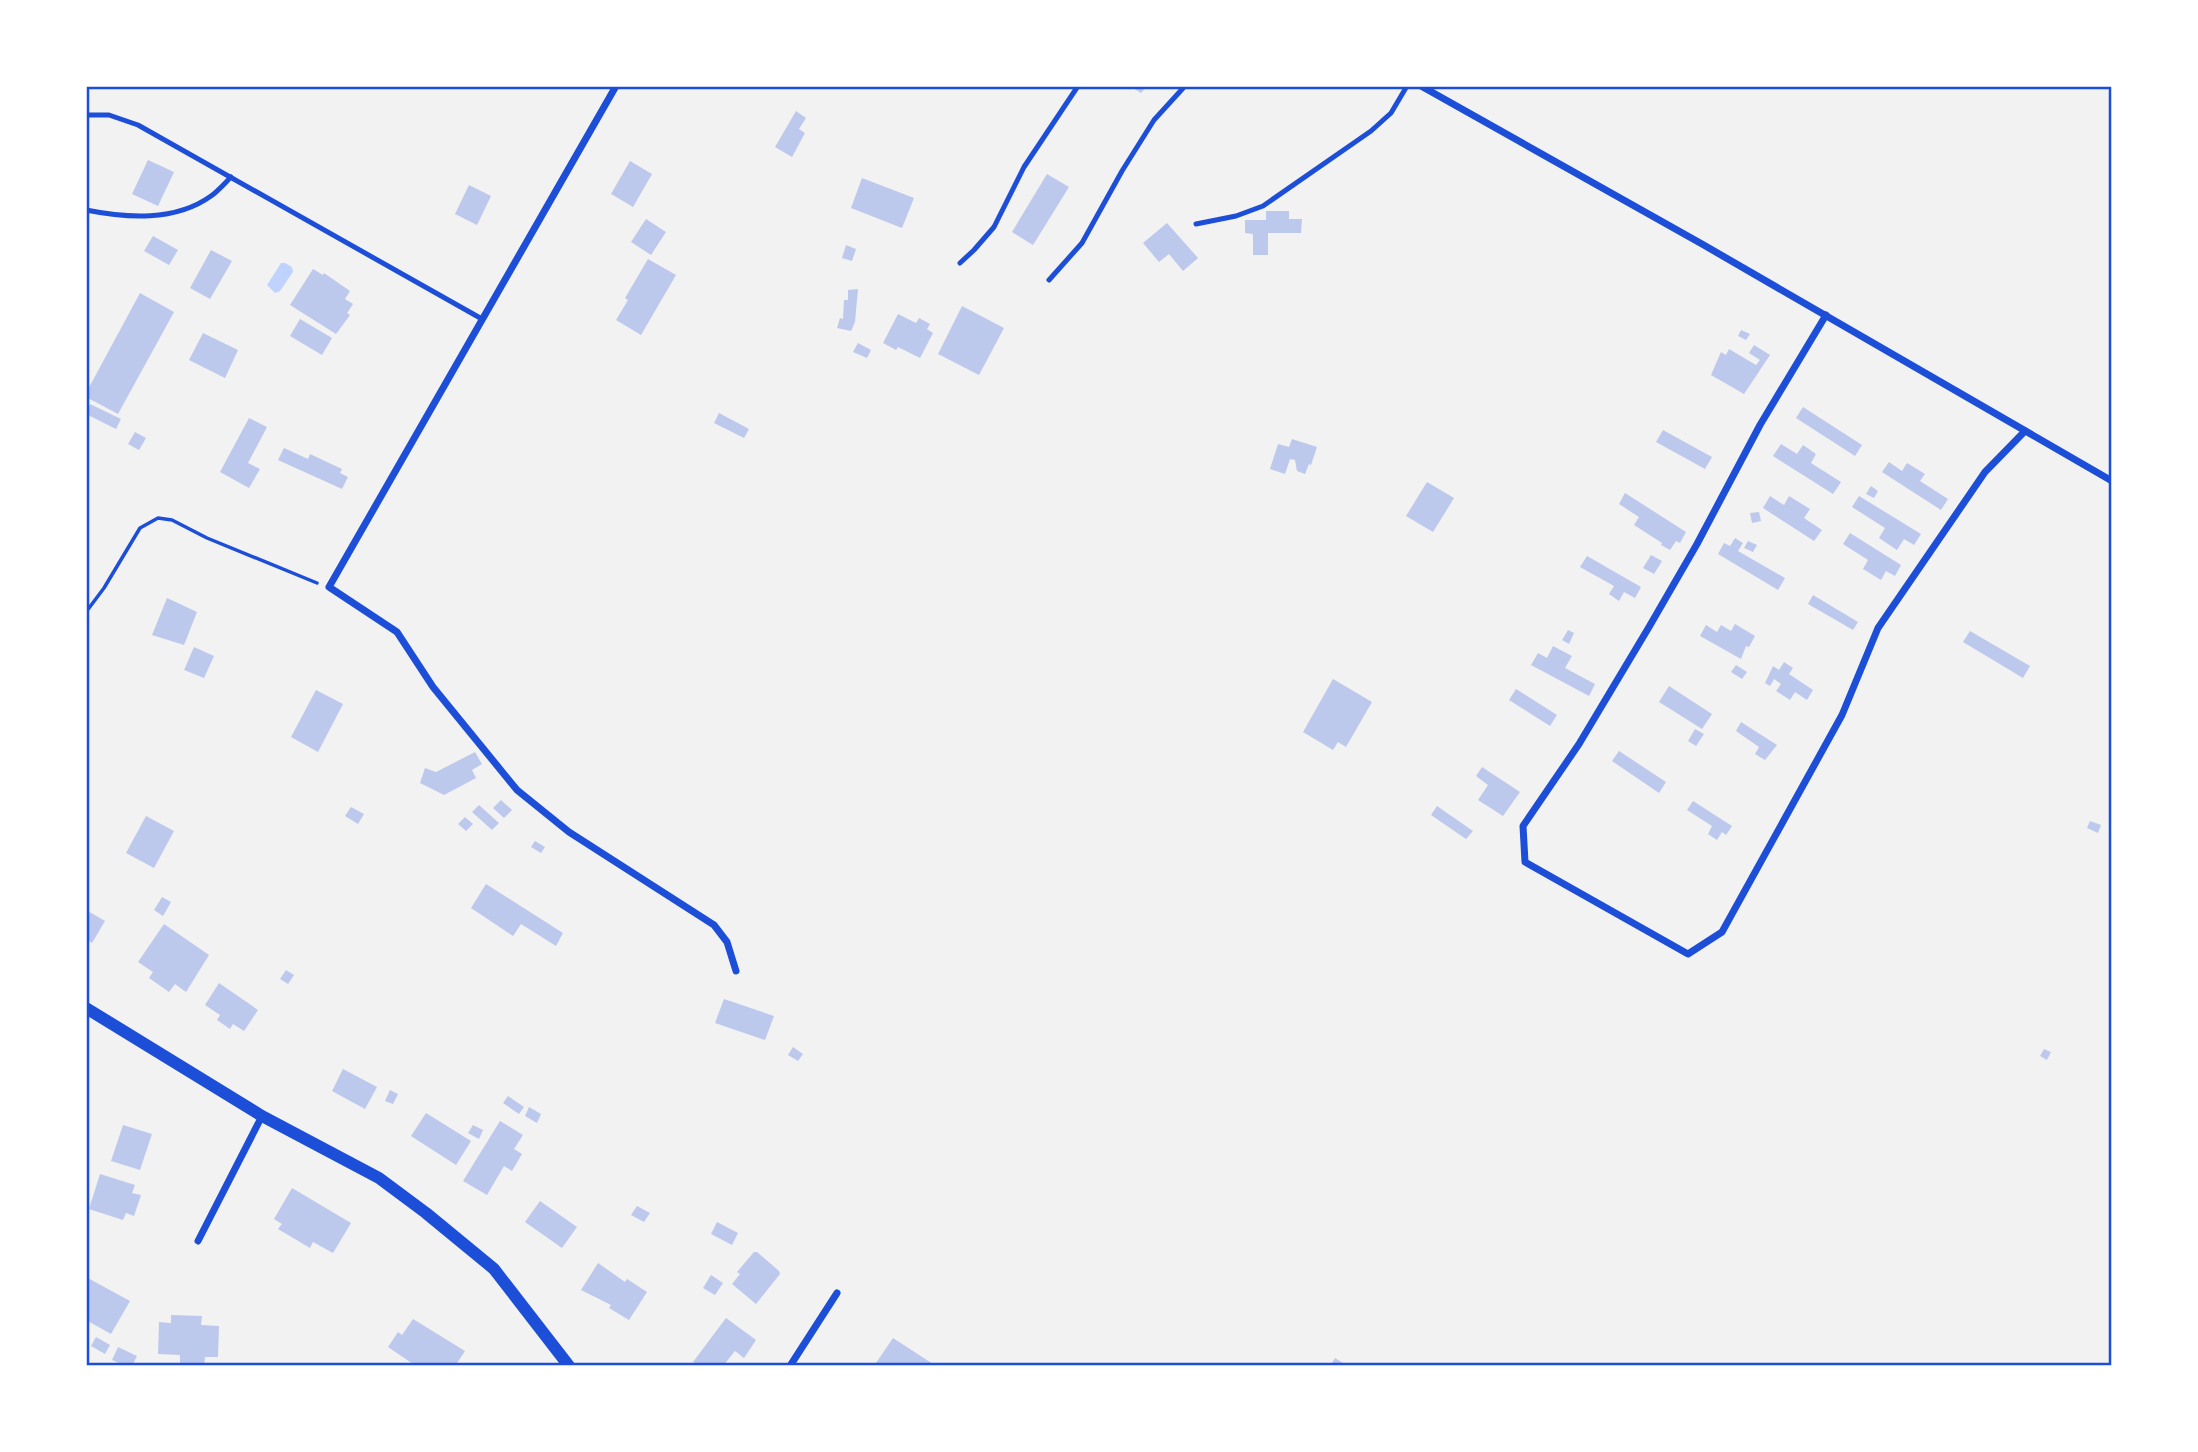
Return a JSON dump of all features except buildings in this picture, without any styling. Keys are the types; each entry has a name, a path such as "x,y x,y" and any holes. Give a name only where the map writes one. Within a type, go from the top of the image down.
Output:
{"street":[{"path":"615,86 330,587 397,632 433,687 517,790 569,832 714,925 727,942 736,971"},
{"path":"1421,86 1826,315 2112,481"},
{"path":"1826,315 1760,425 1649,627 1579,744 1523,826 1525,862 1570,889 1688,954 1722,932 1842,715 1878,628 1985,472 2025,430"},
{"path":"86,1008 262,1116 379,1178 494,1269 569,1366"},
{"path":"198,1241 262,1116"},
{"path":"790,1366 837,1293"}],"lane":[{"path":"960,263 994,227 1024,167 1078,86"},
{"path":"1049,280 1082,243 1154,120 1185,86"},
{"path":"1196,224 1236,216 1262,206 1371,131 1391,113 1407,86"},
{"path":"86,115 109,115 138,125 482,319"},
{"path":"86,211 146,217 168,213 210,197 231,177"}],"path":[{"path":"86,612 140,528 158,518 172,520 207,538 330,587"}],"water":[{"path":"281,263 292,267 293,272 280,291 275,293 267,285"}]}
